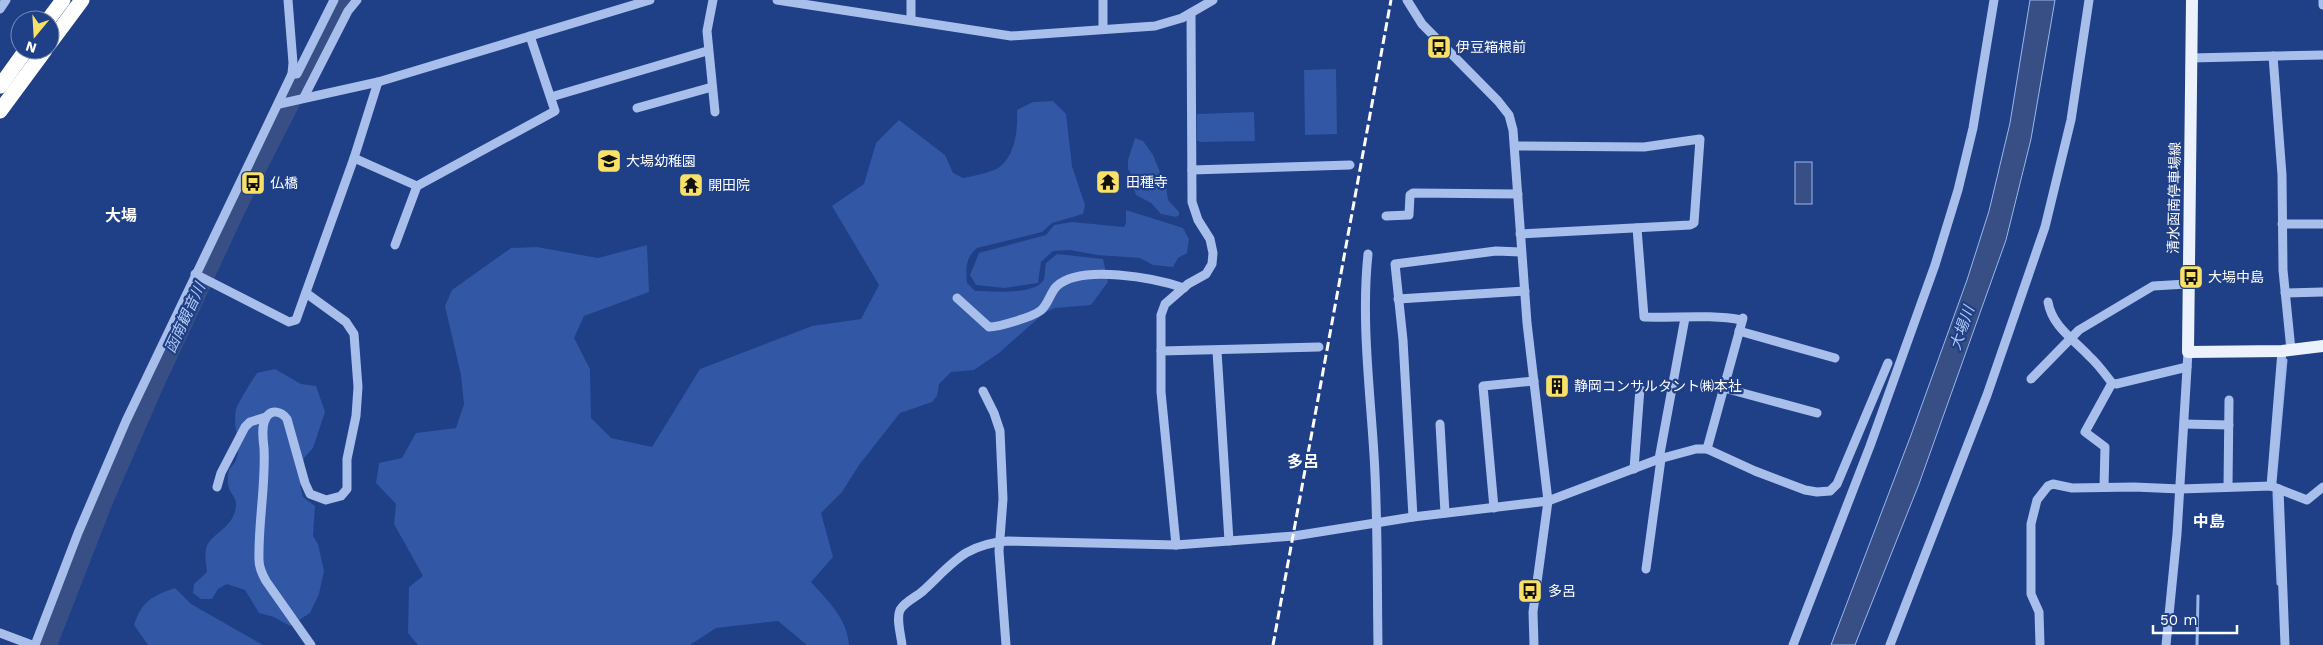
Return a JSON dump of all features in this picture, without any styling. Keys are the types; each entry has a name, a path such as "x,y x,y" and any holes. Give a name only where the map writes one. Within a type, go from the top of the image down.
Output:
{"highway":[{"path":"60,30 82,0"},
{"path":"0,86 19,60"},
{"path":"0,111 38,60"}],"main road":[{"name":"清水函南停車場線","path":"2188,352 2187,284 2192,0"},
{"path":"2188,352 2287,351 2323,346"}],"street":[{"path":"0,9 6,0"},
{"path":"0,633 33,645 114,448 195,274 292,74 293,63 288,0"},
{"path":"292,74 297,74 334,0"},
{"path":"304,98 348,11 356,0"},
{"path":"279,104 378,82 650,0"},
{"path":"713,0 708,19 708,51 715,112"},
{"path":"777,0 1011,36 1155,26 1182,18 1213,0"},
{"path":"911,0 911,20"},
{"path":"1103,0 1103,29"},
{"path":"1407,0 1422,24 1509,115 1514,130 1525,290 1548,500 1533,612 1534,645"},
{"path":"1792,645 1870,446 1935,265 1958,190 1973,128 1994,0"},
{"path":"1890,645 1987,395 2045,227 2071,120 2089,0"},
{"path":"2322,0 2323,5"},
{"path":"1176,545 1161,392 1161,315 1165,304 1184,288 1206,274 1212,264 1214,253 1210,239 1198,220 1192,202 1191,12"},
{"path":"395,244 417,186 555,111 530,36"},
{"path":"551,97 708,51"},
{"path":"2191,58 2323,55"},
{"path":"2273,56 2282,175 2287,351 2275,488 2285,645"},
{"path":"195,274 289,322 296,320 354,158 378,82"},
{"path":"637,108 712,87"},
{"path":"1515,146 1644,147 1700,139 1694,223 1690,225 1520,234"},
{"path":"354,158 417,186"},
{"path":"1192,170 1350,165"},
{"path":"1386,216 1409,215 1410,195 1413,193 1518,194"},
{"path":"2282,224 2323,224"},
{"path":"1637,228 1644,317 1685,318 1720,316 1743,319 1707,449"},
{"path":"1413,517 1403,348 1395,264 1496,251 1522,252"},
{"path":"1368,254 1366,327 1378,522 1378,645"},
{"path":"957,298 989,327 999,327 1040,311 1056,286 1074,278 1098,275 1138,276 1184,288"},
{"path":"2031,379 2079,330 2154,286 2187,284"},
{"path":"1398,299 1525,290"},
{"path":"2284,292 2323,292"},
{"path":"217,487 220,473 245,427 250,422 266,418 275,412 282,414 287,419 305,483 310,494 326,500 342,496 347,489 347,459 356,416 358,387 354,334 346,322 306,294"},
{"path":"2048,302 2050,314 2056,323 2091,357 2112,383 2116,384 2187,367"},
{"path":"1646,569 1660,459 1685,318"},
{"path":"1740,331 1835,358"},
{"path":"1161,351 1318,347"},
{"path":"1217,351 1229,541"},
{"path":"2166,645 2180,489 2188,352"},
{"path":"902,645 899,619 900,610 923,592 959,556 982,544 999,542 1176,545 1294,536 1413,517 1548,500 1660,459 1696,449 1707,449 1755,471 1805,490 1817,492 1830,490 1837,484 1888,363"},
{"path":"1494,508 1484,386 1534,381"},
{"path":"2104,487 2105,447 2085,432 2112,383"},
{"path":"1634,469 1640,388"},
{"path":"1724,388 1816,413"},
{"path":"982,391 994,413 1000,431 1003,499 999,542 1006,645"},
{"path":"2228,487 2229,400"},
{"path":"266,418 263,432 263,490 259,560 261,572 311,645"},
{"path":"1440,424 1445,513"},
{"path":"2184,424 2229,425"},
{"path":"1856,440 1870,446"},
{"path":"2040,645 2039,612 2031,594 2031,524 2037,500 2044,489 2053,484 2072,488 2275,488 2307,500 2323,487"}],"shaded area":[{"path":"1336,69 1337,134 1305,135 1304,70"},
{"path":"1053,101 1066,114 1072,166 1085,205 1083,214 1052,223 1042,232 977,248 968,260 967,283 975,291 1002,292 1032,288 1044,279 1046,263 1057,254 1103,259 1108,282 1091,305 1055,308 1044,313 999,353 974,370 951,372 939,384 937,396 932,402 900,413 859,465 842,492 821,513 833,557 811,582 841,618 845,626 849,645 807,645 778,621 716,628 690,645 418,645 408,633 409,587 423,576 394,524 396,504 376,483 379,463 402,458 416,433 456,428 464,404 461,375 445,306 452,290 511,248 537,247 598,258 647,245 649,292 584,316 574,338 590,369 591,418 611,438 652,447 700,369 812,326 861,319 879,285 832,206 864,184 876,143 899,120 945,155 953,173 963,178 994,170 1007,160 1016,135 1017,110 1033,102"},
{"path":"1254,112 1255,141 1200,142 1197,140 1197,114"},
{"path":"1135,138 1143,141 1153,155 1166,187 1168,200 1179,212 1179,215 1176,217 1161,214 1151,203 1136,195 1134,189 1137,184 1128,169 1128,160"},
{"path":"1126,210 1183,228 1189,239 1187,253 1178,258 1173,267 1153,265 1140,258 1097,255 1070,250 1053,251 1041,262 1038,283 1004,288 976,285 970,275 979,253 1046,235 1054,225 1072,222 1124,227 1126,223"},
{"path":"275,369 301,384 316,386 325,412 313,448 304,458 300,485 303,497 315,506 313,536 318,544 324,571 319,594 310,613 290,626 274,617 259,613 245,590 227,584 218,589 212,599 201,599 193,593 194,584 207,572 205,557 207,545 229,523 235,513 236,501 229,488 228,478 229,469 235,463 238,449 235,426 237,407 257,373"},
{"path":"175,588 191,604 263,645 148,645 134,625 137,617 149,600"}],"water":[{"name":"大場川","path":"2030,0 2055,0 2031,139 2006,240 1919,484 1855,645 1831,645 1911,435 1967,280 1989,211 2010,123"},
{"path":"1795,162 1812,162 1812,204 1795,204"}],"waterway":[{"name":"函南観音川","path":"47,645 103,501 155,382 238,204 338,9 345,0"},
{"path":"2278,584 2274,494 2286,360"},
{"path":"2197,645 2198,596"}],"railway":[{"path":"1273,645 1391,0"}],"place":[{"name":"伊豆箱根前","path":"1439,47"},
{"name":"大場幼稚園","path":"609,161"},
{"name":"田種寺","path":"1108,182"},
{"name":"仏橋","path":"253,183"},
{"name":"開田院","path":"691,185"},
{"name":"大場中島","path":"2191,277"},
{"name":"静岡コンサルタント㈱本社","path":"1557,386"},
{"name":"多呂","path":"1530,591"}],"district":[{"name":"大場","path":"121,215"},
{"name":"多呂","path":"1303,461"},
{"name":"中島","path":"2209,521"}]}
